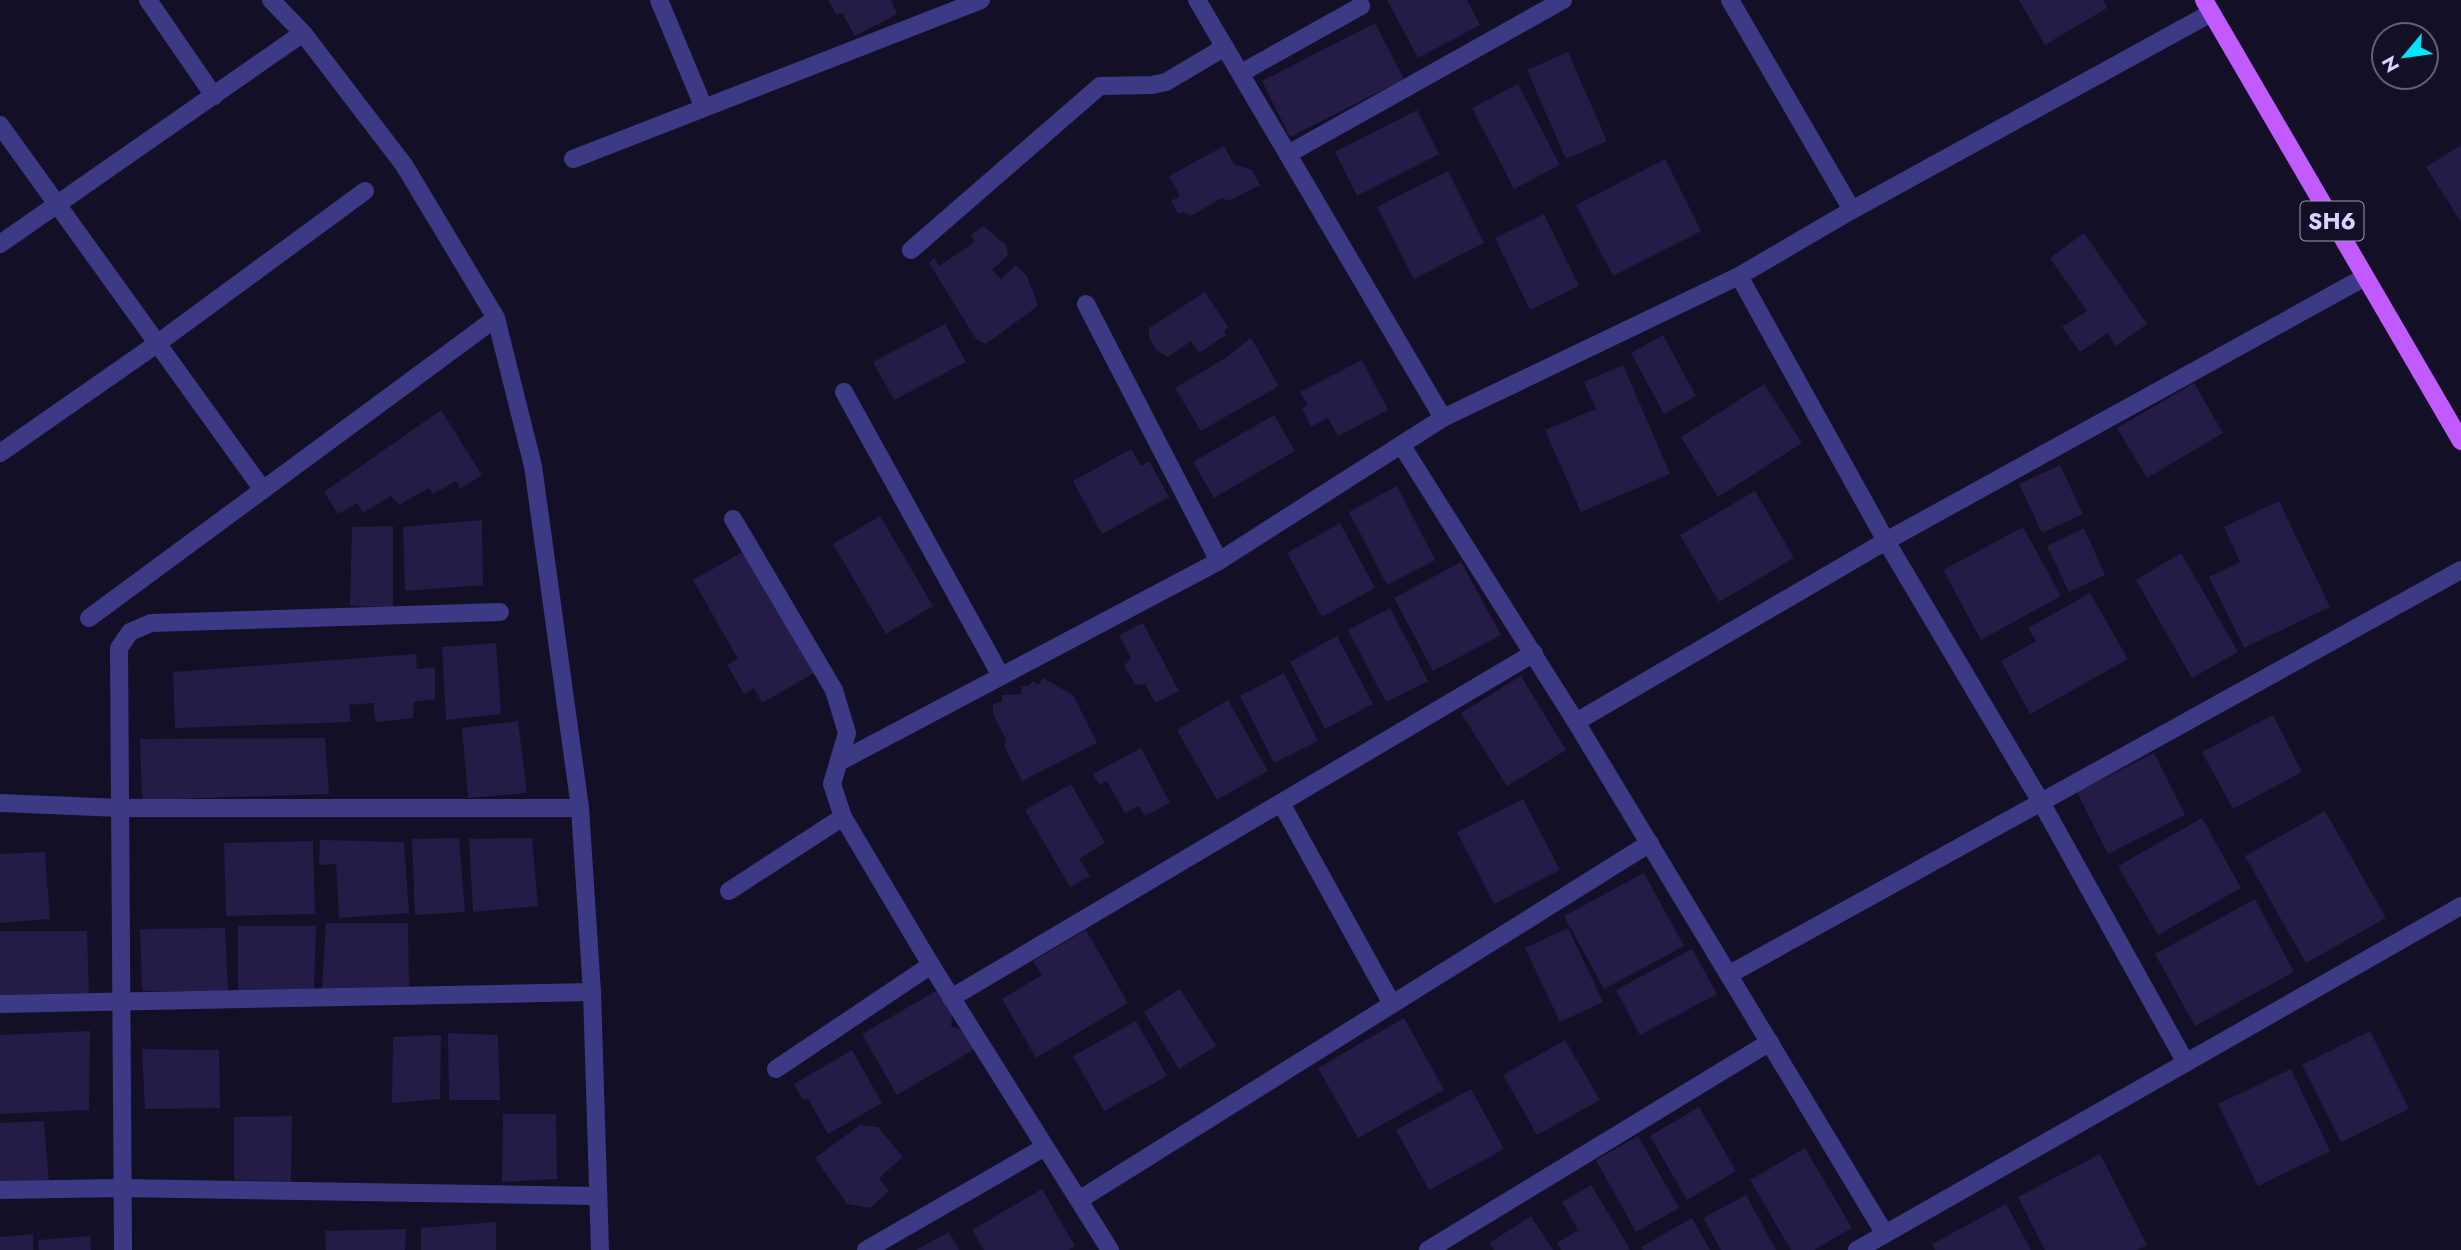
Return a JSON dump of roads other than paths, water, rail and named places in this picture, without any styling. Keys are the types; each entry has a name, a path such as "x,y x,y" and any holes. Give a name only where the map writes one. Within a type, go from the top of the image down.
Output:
{"main road":[{"name":"SH6","path":"2207,7 2461,441"}],"street":[{"path":"148,0 214,96"},
{"path":"271,0 303,33 404,165 496,318 533,466 580,808 592,992 596,1196 600,1250"},
{"path":"659,0 704,108"},
{"path":"573,159 981,0"},
{"path":"1197,0 1443,418"},
{"path":"1288,154 1563,0"},
{"path":"1730,0 1852,210"},
{"path":"1241,74 1361,6"},
{"path":"839,762 1219,561 1443,418 1739,276 2207,7"},
{"path":"0,244 303,33"},
{"path":"911,250 1100,86 1152,85 1166,82 1225,47"},
{"path":"0,125 263,490"},
{"path":"0,453 158,343 365,191"},
{"path":"1739,276 1886,541 2041,802 2186,1063"},
{"path":"1576,722 1886,541 2365,277"},
{"path":"1086,304 1219,561"},
{"path":"89,618 496,318"},
{"path":"844,392 1001,676"},
{"path":"1402,446 1534,653 1885,1234"},
{"path":"733,519 834,690 847,733 832,784 843,817 930,965 1110,1250"},
{"path":"1730,974 2461,570"},
{"path":"123,1250 120,648 130,632 150,624 500,612"},
{"path":"951,998 1534,653"},
{"path":"0,803 120,808 580,808"},
{"path":"1281,803 1392,1004"},
{"path":"729,891 843,817"},
{"path":"1079,1200 1650,843"},
{"path":"1857,1250 2461,906"},
{"path":"776,1069 930,965"},
{"path":"0,1004 592,992"},
{"path":"1429,1250 1770,1042"},
{"path":"866,1250 1045,1147"},
{"path":"0,1190 121,1188 596,1196"}]}
